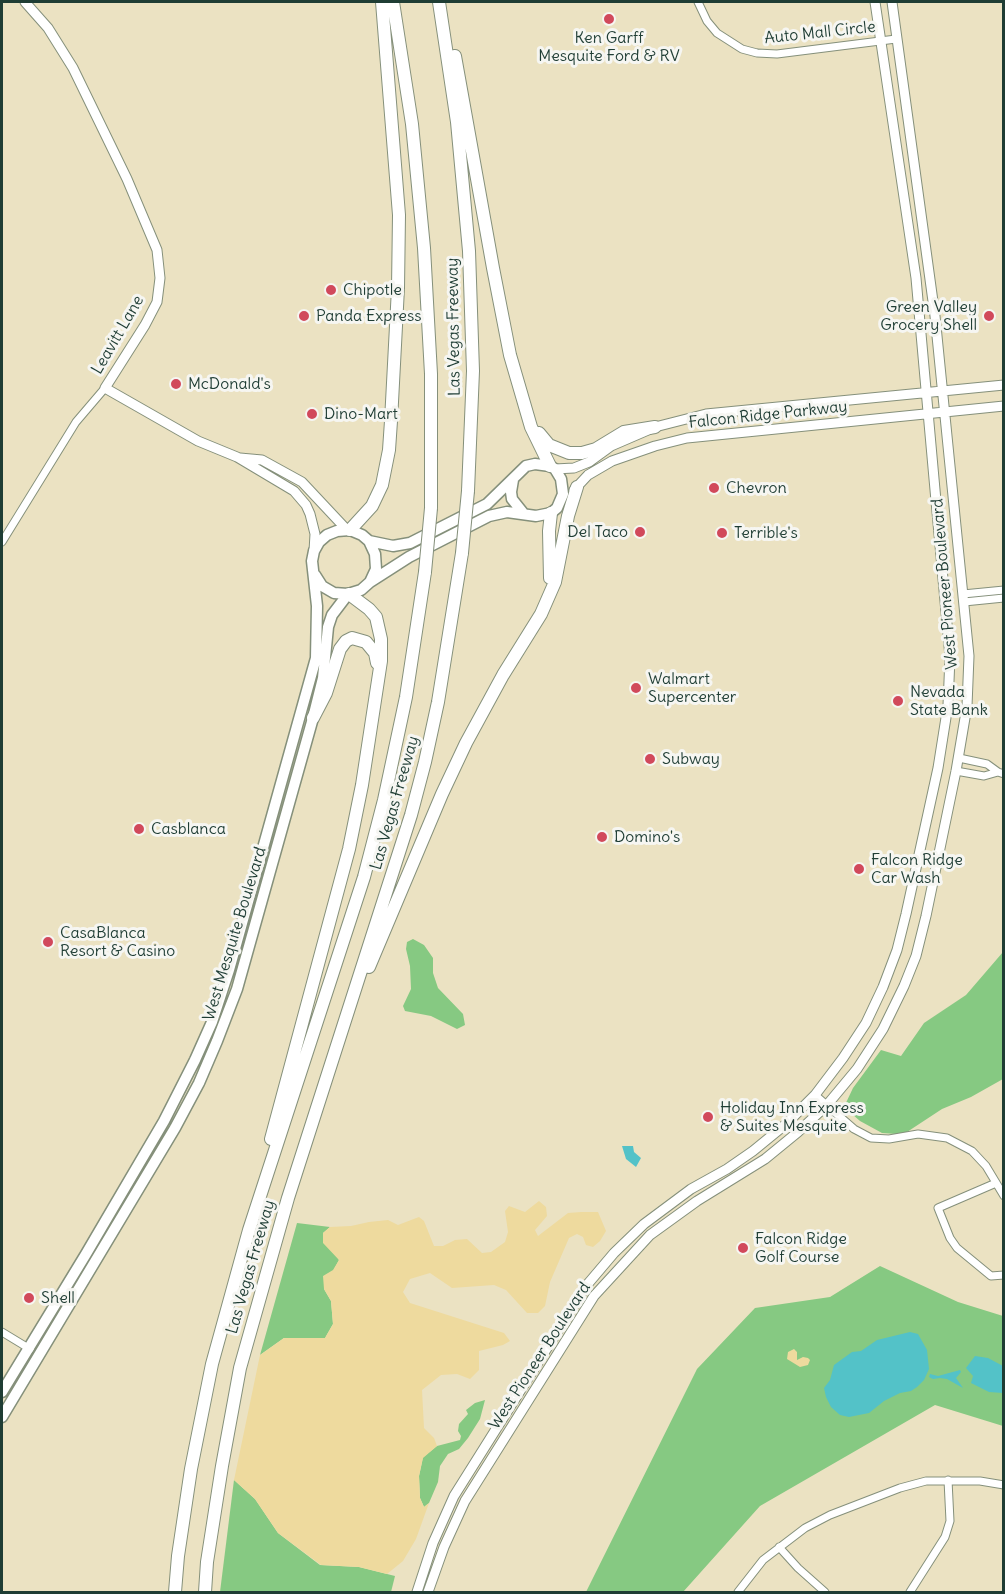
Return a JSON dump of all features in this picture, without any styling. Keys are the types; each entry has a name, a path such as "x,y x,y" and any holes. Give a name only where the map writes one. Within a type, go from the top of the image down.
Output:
{"highway":[{"path":"357,534 382,486 389,450 395,352 399,215 382,2"},
{"name":"Las Vegas Freeway","path":"175,1593 191,1469 212,1364 249,1230 364,877 384,800 406,697 425,572 430,508 431,374 424,248 412,124 393,2"},
{"name":"Las Vegas Freeway","path":"205,1593 207,1562 240,1368 288,1198 411,815 425,762 452,625 468,491 473,371 469,251 457,122 439,2"},
{"path":"445,2 493,268 521,397 531,427 552,467"},
{"path":"521,397 549,445 569,453 589,451 624,432 655,427"},
{"path":"335,1049 442,794 466,743 503,675 541,614 555,582 568,516 577,487"},
{"path":"550,591 549,531 554,510"},
{"path":"249,1230 262,1170 349,849 362,785 381,639 376,617 349,594"},
{"path":"313,718 326,693 340,649 346,642 352,638 366,642 375,653 379,667"}],"main road":[{"name":"Leavitt Lane","path":"25,2 48,28 73,68 127,180 157,250 160,278 157,302 105,388"},
{"name":"West Pioneer Boulevard","path":"417,1593 433,1543 454,1496 586,1287 614,1253 644,1224 692,1189 753,1151 786,1124 815,1095 866,1023 883,987 906,914 938,768 948,705 951,657 913,258 875,2"},
{"name":"West Pioneer Boulevard","path":"428,1593 444,1547 465,1501 594,1296 650,1235 697,1201 765,1159 827,1105 857,1069 883,1029 912,966 926,916 959,758 967,706 969,656 930,286 892,2"},
{"path":"913,258 923,284 930,286"},
{"name":"Falcon Ridge Parkway","path":"357,534 393,546 410,543 487,504 526,466 535,464 574,468 588,462 611,446 655,427 706,414 1004,385"},
{"path":"105,388 198,441 237,458 284,483 300,496 306,505 315,534 313,571 322,586 333,593 349,594 361,590 409,557 489,516 507,512 536,516 554,510 563,494 563,486 552,467"},
{"name":"Falcon Ridge Parkway","path":"554,510 588,475 612,461 687,438 1004,406"},
{"path":"237,458 262,460 302,482 375,554 376,568 370,582"},
{"path":"514,477 511,484 512,499 525,514"},
{"path":"314,551 327,535 337,531 357,534"},
{"name":"West Mesquite Boulevard","path":"2,1392 86,1254 182,1088 221,995 316,657 317,606 313,571"},
{"name":"West Mesquite Boulevard","path":"2,1417 175,1128 199,1083 217,1041 237,988 324,678 328,627 332,615 349,594"},
{"path":"940,753 959,758"},
{"path":"938,768 956,771"},
{"path":"86,1254 90,1272"}],"street":[{"name":"Auto Mall Circle","path":"698,2 707,21 717,33 742,49 757,53 777,54 896,39"},
{"name":"Leavitt Lane","path":"2,542 76,422 105,388"},
{"path":"963,598 1004,591"},
{"path":"963,598 1004,598"},
{"path":"959,758 987,764 1001,773"},
{"path":"956,771 984,776 1001,773"},
{"path":"815,1095 854,1129 871,1138 889,1139 918,1134 947,1138 972,1151 986,1166 1004,1196"},
{"path":"996,1183 938,1208 957,1248 991,1276 1004,1275"},
{"path":"2,1332 40,1354"},
{"path":"910,1593 945,1537 950,1521 948,1480"},
{"path":"738,1593 763,1560 779,1546 805,1528 830,1515 900,1488 926,1481 980,1480 1004,1485"},
{"path":"779,1546 798,1568 825,1593"}],"green space":[{"path":"413,939 424,945 433,958 433,973 438,988 463,1014 465,1025 457,1029 431,1016 405,1011 403,1006 411,989 410,966 406,949 407,942"},
{"path":"1003,952 1003,1079 971,1097 942,1109 907,1132 896,1134 882,1133 860,1121 844,1107 853,1088 881,1050 901,1056 924,1023 966,995"},
{"path":"297,1223 330,1227 323,1233 339,1260 324,1289 331,1301 333,1324 325,1338 284,1338 260,1355"},
{"name":"Falcon Ridge Golf Course","path":"880,1266 958,1302 1003,1316 1003,1426 935,1405 760,1506 683,1592 586,1592 697,1369 755,1308 830,1297"},
{"path":"485,1400 480,1419 468,1438 459,1449 448,1454 440,1466 438,1482 429,1503 424,1507 420,1498 419,1476 423,1457 437,1446 460,1440 459,1424 468,1414 466,1410 475,1403"},
{"path":"234,1480 255,1499 278,1533 320,1565 359,1567 395,1576 391,1592 220,1592"}],"sand":[{"path":"539,1201 546,1207 547,1216 535,1230 538,1236 568,1213 581,1212 598,1212 606,1231 593,1247 586,1245 583,1237 577,1234 569,1238 550,1282 545,1306 538,1313 527,1313 506,1290 494,1285 452,1288 430,1273 410,1279 403,1292 410,1303 504,1333 510,1341 479,1351 479,1370 470,1379 457,1374 441,1375 422,1390 424,1428 434,1438 437,1446 423,1458 419,1476 420,1498 424,1507 429,1503 416,1539 403,1561 387,1574 359,1567 321,1565 278,1533 255,1499 234,1480 260,1355 284,1338 325,1338 333,1324 331,1301 324,1289 323,1276 333,1270 339,1260 323,1243 323,1233 330,1227 388,1220 398,1225 419,1217 424,1221 434,1246 443,1246 455,1240 467,1239 482,1253 491,1252 505,1242 508,1232 505,1211 509,1206 525,1212"},
{"path":"794,1349 797,1352 797,1360 803,1357 808,1358 810,1360 808,1365 800,1367 787,1359 788,1352"}],"water":[{"path":"622,1146 633,1146 634,1152 641,1158 636,1167 626,1159"},
{"path":"910,1332 918,1334 927,1350 929,1369 924,1380 917,1387 884,1401 869,1413 849,1417 840,1415 831,1407 824,1388 830,1380 834,1365 852,1352 861,1351 877,1340"},
{"path":"975,1356 988,1358 1003,1366 1003,1393 989,1392 971,1383 973,1376 966,1368"},
{"path":"960,1370 956,1378 963,1388 947,1379 929,1377 930,1374 938,1376"}],"place":[{"name":"Ken Garff Mesquite Ford & RV","path":"609,19"},
{"name":"Chipotle","path":"331,290"},
{"name":"Panda Express","path":"304,316"},
{"name":"Green Valley Grocery Shell","path":"989,316"},
{"name":"McDonald's","path":"176,384"},
{"name":"Dino-Mart","path":"312,414"},
{"name":"Chevron","path":"714,488"},
{"name":"Del Taco","path":"640,532"},
{"name":"Terrible's","path":"722,533"},
{"name":"Walmart Supercenter","path":"636,688"},
{"name":"Nevada State Bank","path":"898,701"},
{"name":"Subway","path":"650,759"},
{"name":"Casblanca","path":"139,829"},
{"name":"Domino's","path":"602,837"},
{"name":"Falcon Ridge Car Wash","path":"859,869"},
{"name":"CasaBlanca Resort & Casino","path":"48,942"},
{"name":"Holiday Inn Express & Suites Mesquite","path":"708,1117"},
{"name":"Falcon Ridge Golf Course","path":"743,1248"},
{"name":"Shell","path":"29,1298"}]}
